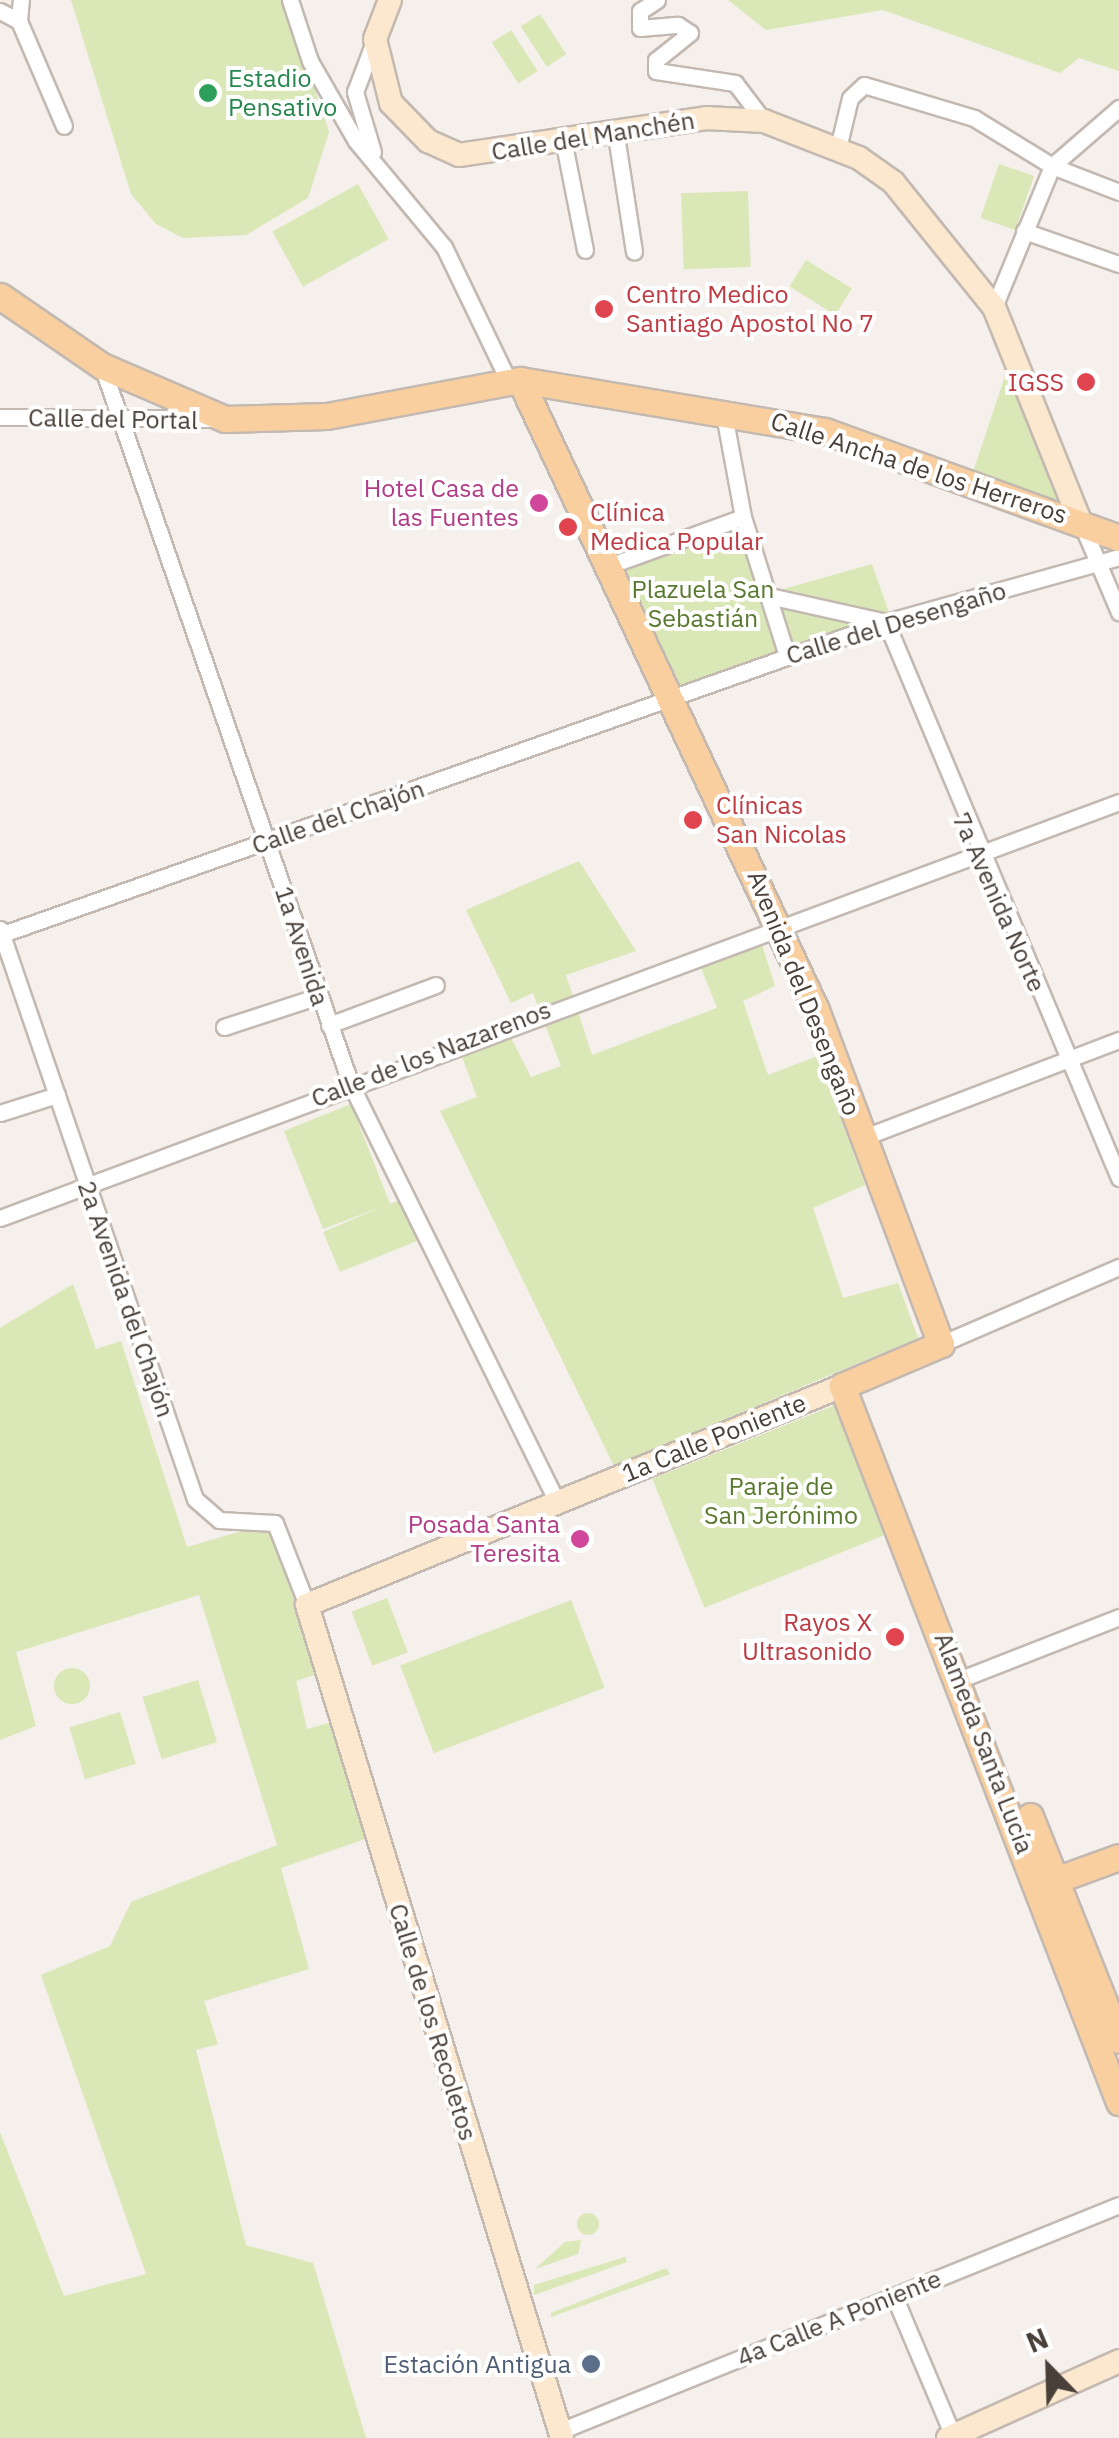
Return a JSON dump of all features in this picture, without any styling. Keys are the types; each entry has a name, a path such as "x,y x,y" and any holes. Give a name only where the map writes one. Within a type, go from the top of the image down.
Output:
{"main road":[{"path":"0,296 102,366 225,419"},
{"name":"Calle Ancha de los Herreros","path":"225,419 327,416 514,380 723,408 825,431 1080,521"},
{"name":"Avenida del Desengaño","path":"514,380 614,564 778,922 941,1344"},
{"path":"1080,521 1119,538"},
{"name":"1a Calle Poniente","path":"850,1383 941,1344"},
{"name":"Alameda Santa Lucía","path":"850,1383 1047,1884 1119,2102"},
{"path":"1047,1884 1119,1856"},
{"name":"Alameda Santa Lucía","path":"1047,1884 1119,2040"}],"street":[{"path":"21,0 19,22 64,126"},
{"path":"290,0 310,62 386,178 444,247 514,380"},
{"path":"386,178 355,92 390,0"},
{"path":"656,0 640,11 640,28 678,24 690,33 656,60 656,71 735,83 764,121"},
{"path":"0,11 19,22"},
{"name":"Calle del Manchén","path":"375,39 391,104 428,141 459,156 615,129 764,121 838,148 922,209 994,307 1080,521"},
{"path":"838,148 850,98 864,85 974,118 1052,166 1119,192"},
{"path":"994,307 1052,166 1119,108"},
{"path":"615,129 634,252"},
{"path":"564,139 585,250"},
{"path":"1024,232 1119,264"},
{"name":"1a Avenida","path":"102,366 351,1085 558,1503"},
{"path":"723,408 743,517 787,656"},
{"name":"Calle del Portal","path":"0,417 225,419"},
{"path":"614,564 743,517"},
{"path":"1080,521 1119,612"},
{"name":"Calle del Desengaño","path":"676,698 886,622 1119,557"},
{"path":"769,596 886,622"},
{"name":"7a Avenida Norte","path":"886,622 976,849 1119,1178"},
{"name":"Calle del Chajón","path":"1,933 676,698"},
{"name":"Calle de los Nazarenos","path":"85,1186 778,922 976,849 1119,802"},
{"name":"2a Avenida del Chajón","path":"1,933 198,1505 219,1520 275,1522 307,1605"},
{"path":"328,1025 436,985"},
{"path":"224,1027 319,996"},
{"path":"862,1138 1119,1040"},
{"path":"0,1113 57,1095"},
{"path":"0,1218 85,1186"},
{"name":"1a Calle Poniente","path":"941,1344 1119,1267"},
{"name":"1a Calle Poniente","path":"307,1605 850,1383"},
{"name":"Calle de los Recoletos","path":"307,1605 561,2434"},
{"path":"968,1678 1119,1617"},
{"name":"4a Calle A Poniente","path":"561,2434 1119,2205"},
{"path":"894,2296 951,2437 1119,2360"}],"green space":[{"name":"Estadio Pensativo","path":"71,0 285,0 329,132 308,198 246,235 183,238 156,224 131,194"},
{"path":"728,0 1119,0 1119,71 1079,58 1060,73 883,10 766,30"},
{"path":"540,14 566,54 547,67 521,27"},
{"path":"511,30 538,71 518,84 492,43"},
{"path":"999,164 1034,176 1015,230 980,218"},
{"path":"358,184 389,239 303,287 272,232"},
{"path":"748,191 751,267 684,269 681,193"},
{"path":"806,260 852,289 835,315 790,286"},
{"path":"1006,373 1071,514 973,472"},
{"name":"Plazuela San Sebastián","path":"734,527 781,649 670,692 623,570"},
{"path":"872,564 892,621 773,592"},
{"path":"774,602 873,623 790,649"},
{"path":"579,861 636,951 566,975 592,1055 717,1008 699,963 760,938 775,986 743,1001 768,1075 818,1056 865,1185 813,1208 843,1298 898,1283 918,1338 614,1466 440,1111 477,1097 462,1057 510,1036 531,1077 561,1066 533,993 511,1003 466,910"},
{"path":"351,1104 390,1204 400,1200 417,1241 340,1272 323,1232 384,1206 323,1229 284,1131"},
{"path":"73,1284 96,1349 121,1341 187,1547 265,1524 277,1532 320,1673 296,1681 307,1729 332,1722 365,1839 281,1868 309,1969 204,2001 218,2044 196,2050 246,2245 313,2263 366,2438 0,2438 0,2132 64,2296 146,2274 41,1975 110,1946 131,1902 277,1845 199,1595 16,1652 36,1726 0,1740 0,1328"},
{"name":"Paraje de San Jerónimo","path":"835,1405 887,1534 704,1608 652,1479"},
{"path":"387,1598 408,1652 372,1666 352,1612"},
{"path":"571,1600 605,1688 434,1753 400,1666"},
{"path":"72,1668 85,1673 90,1686 85,1699 72,1704 59,1699 54,1686 59,1673"},
{"path":"198,1680 217,1742 162,1759 143,1697"},
{"path":"120,1712 136,1764 85,1779 69,1727"},
{"path":"588,2213 596,2216 596,2232 588,2235 580,2232 577,2224 580,2216"},
{"path":"581,2240 578,2254 535,2269 565,2242"},
{"path":"625,2257 627,2262 534,2295 534,2285"},
{"path":"666,2268 670,2274 551,2317 551,2313"}],"place":[{"name":"Estadio Pensativo","path":"208,93"},
{"name":"Centro Medico Santiago Apostol No 7","path":"604,309"},
{"name":"IGSS","path":"1086,382"},
{"name":"Hotel Casa de las Fuentes","path":"539,503"},
{"name":"Clínica Medica Popular","path":"568,527"},
{"name":"Clínicas San Nicolas","path":"693,820"},
{"name":"Posada Santa Teresita","path":"580,1539"},
{"name":"Rayos X Ultrasonido","path":"895,1637"},
{"name":"Estación Antigua","path":"591,2364"}]}
